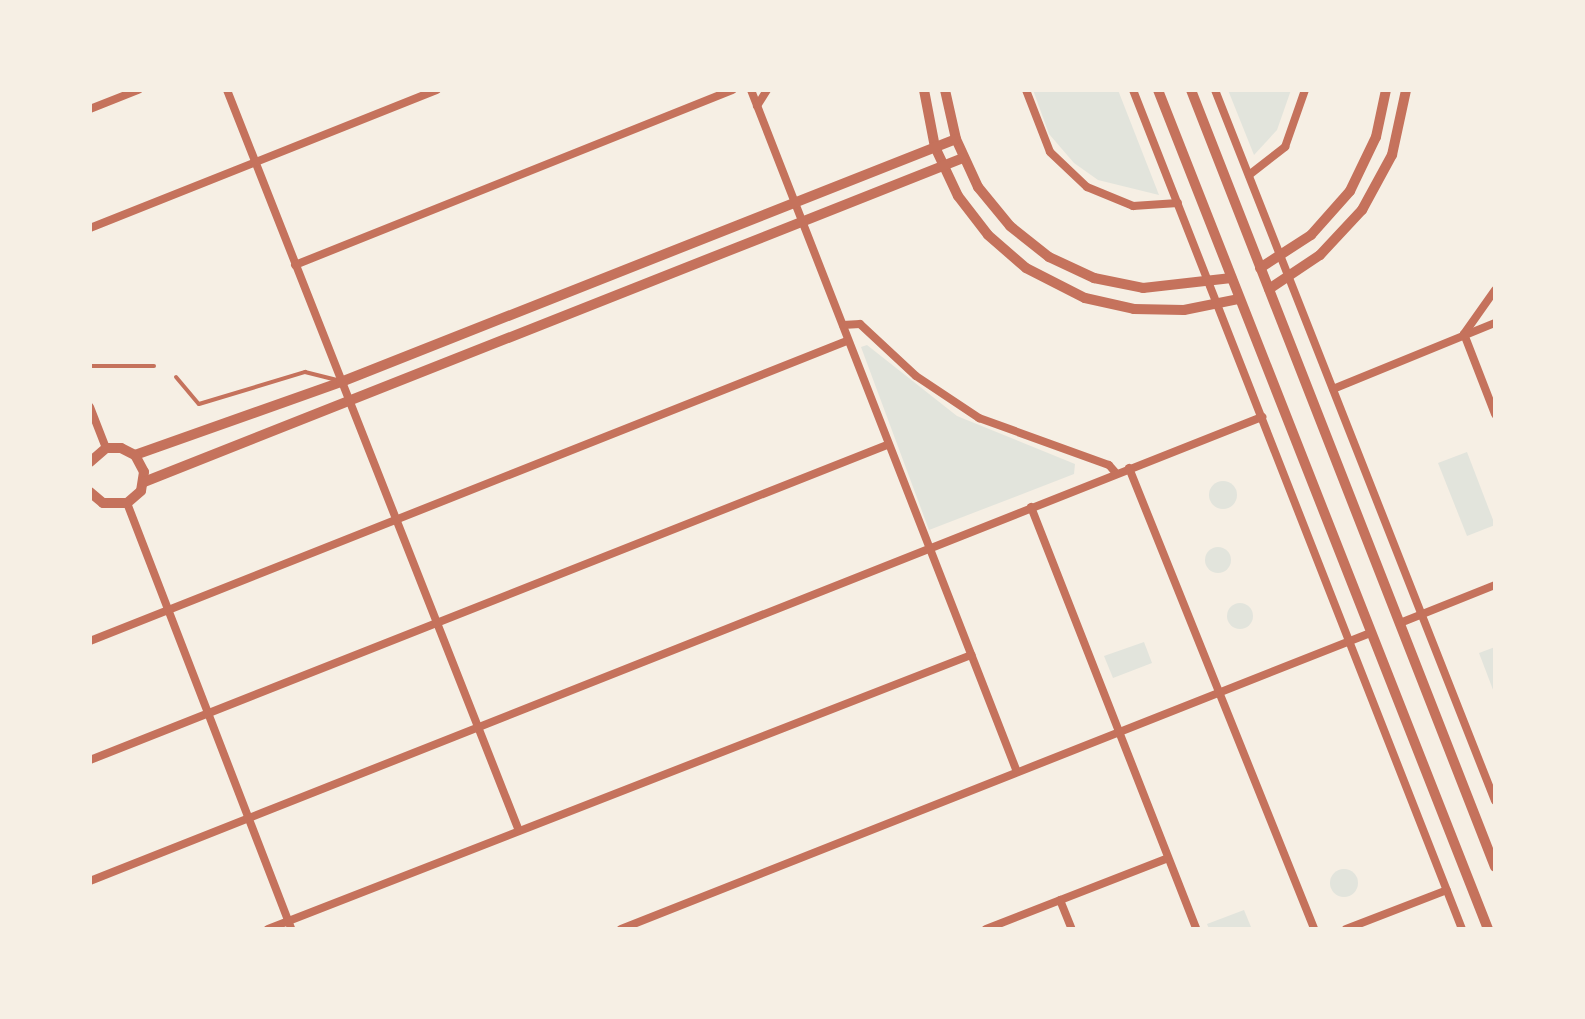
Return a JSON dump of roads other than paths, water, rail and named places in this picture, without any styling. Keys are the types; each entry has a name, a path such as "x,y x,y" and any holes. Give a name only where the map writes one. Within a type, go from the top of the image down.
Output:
{"street":[{"path":"90,109 138,90"},
{"path":"226,90 520,831"},
{"path":"90,228 436,90"},
{"path":"296,265 732,90"},
{"path":"750,90 886,445 1018,772"},
{"path":"757,106 767,90"},
{"path":"924,90 942,166 988,236 1054,285 1134,309 1217,305 1238,299"},
{"path":"946,90 963,158 1010,226 1064,265 1143,288 1210,284 1232,278"},
{"path":"1026,90 1050,152 1078,180 1122,204 1160,209 1178,204"},
{"path":"1133,90 1462,929"},
{"path":"1158,90 1488,929"},
{"path":"1191,90 1495,867"},
{"path":"1215,90 1495,801"},
{"path":"1249,176 1285,148 1304,90"},
{"path":"1260,268 1281,257 1350,191 1376,137 1386,90"},
{"path":"1269,289 1336,241 1374,192 1398,135 1406,90"},
{"path":"106,448 136,456 341,382 956,139"},
{"path":"127,503 144,482 350,404 963,158"},
{"path":"1464,334 1495,290"},
{"path":"1333,389 1495,323"},
{"path":"843,325 860,324 916,376 970,412 1109,464 1116,473"},
{"path":"1464,334 1495,414"},
{"path":"90,640 848,341"},
{"path":"90,407 106,448"},
{"path":"90,881 250,820 929,544 1262,417"},
{"path":"90,760 886,445"},
{"path":"90,462 106,448"},
{"path":"136,456 144,482"},
{"path":"1129,468 1314,929"},
{"path":"92,497 127,503"},
{"path":"127,503 290,925"},
{"path":"1030,507 1196,929"},
{"path":"1400,622 1495,585"},
{"path":"621,929 1370,634"},
{"path":"268,929 290,925 972,655"},
{"path":"986,929 1168,858"},
{"path":"1346,929 1446,890"},
{"path":"1060,900 1072,929"}],"lane":[{"path":"90,366 154,366"},
{"path":"176,377 199,404 305,372 341,382"}]}
